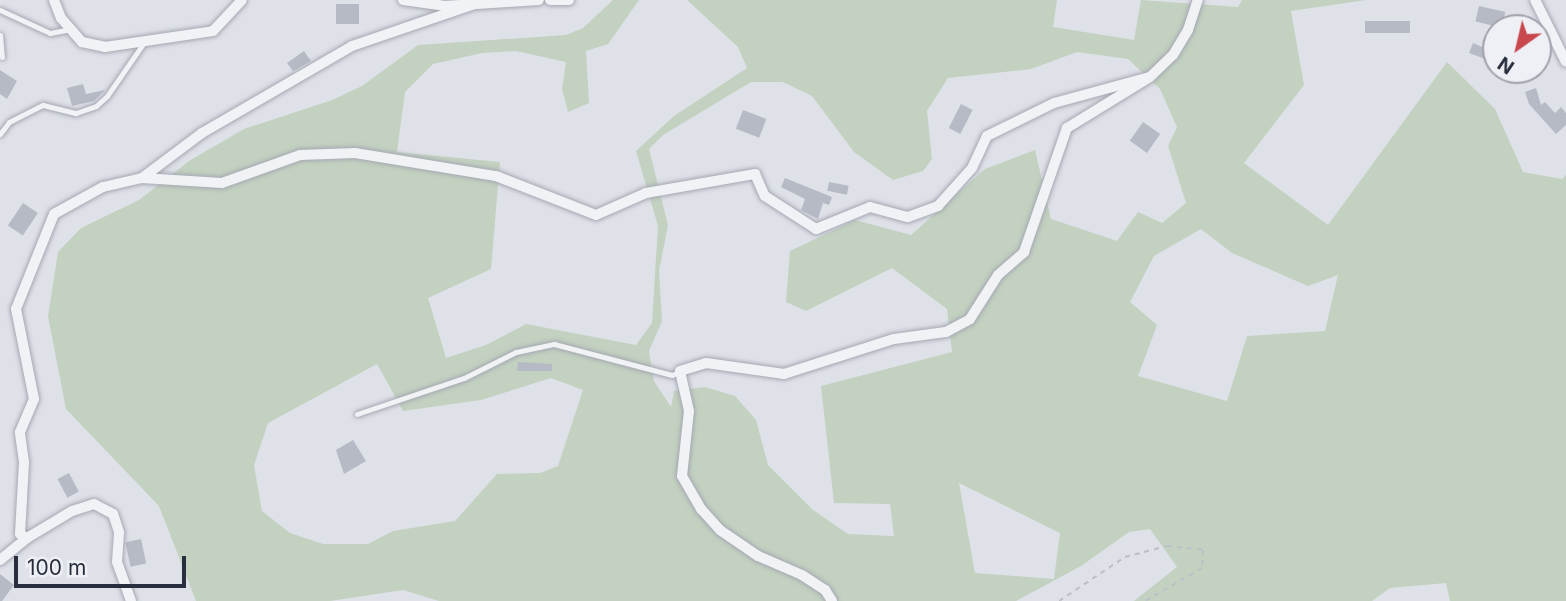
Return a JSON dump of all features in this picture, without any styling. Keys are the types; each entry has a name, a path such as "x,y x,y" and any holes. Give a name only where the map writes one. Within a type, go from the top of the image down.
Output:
{"street":[{"path":"54,0 70,29 82,42 105,47 213,31 242,0"},
{"path":"403,0 475,4 539,0"},
{"path":"550,0 569,0"},
{"path":"832,601 825,590 802,575 758,556 720,530 701,509 682,476 690,411 680,371 706,363 784,374 894,339 946,332 970,319 998,275 1024,252 1067,128 1150,77 1173,55 1188,30 1198,0"},
{"path":"1535,0 1566,62"},
{"path":"142,178 202,133 352,46 475,4"},
{"path":"27,538 20,534 24,462 20,432 34,399 16,310 25,281 54,214 103,187 142,178 222,183 300,155 355,153 496,176 596,215 646,194 755,174 765,196 816,229 870,207 908,217 937,206 972,168 987,136 1054,103 1150,77"},
{"path":"0,560 27,538 72,511 94,504 113,514 119,532 117,562 131,601"}],"lane":[{"path":"0,10 50,33 70,29"},
{"path":"0,35 2,57"},
{"path":"0,134 9,122 43,105 76,113 96,106 107,96 146,40"},
{"path":"357,414 464,378 516,352 554,344 672,375 680,371"}],"path":[{"path":"1059,601 1125,557 1167,546 1203,550 1202,568 1146,601"}],"green space":[{"path":"613,0 639,0 608,44 586,51 589,103 568,112 562,89 566,62 516,51 482,53 433,64 405,92 397,152 500,162 491,269 428,298 446,358 486,345 526,324 636,345 652,323 658,226 636,151 674,116 747,68 738,47 687,0 1057,0 1053,27 1134,40 1141,0 1238,7 1242,0 1366,0 1291,11 1304,85 1244,163 1328,225 1447,62 1495,109 1523,172 1562,179 1566,175 1566,601 1450,601 1446,583 1390,588 1372,601 1134,601 1177,567 1150,529 1129,532 1081,566 1016,601 439,601 403,590 330,601 196,601 159,506 66,409 48,316 58,252 81,228 139,200 189,161 244,129 332,100 362,86 418,45 566,35 583,28","holes":["1077,52 1128,59 1160,89 1177,127 1168,146 1186,203 1162,223 1138,212 1117,241 1051,219 1035,150 985,169 911,235 855,220 790,251 786,302 806,311 892,268 947,309 952,352 821,386 834,503 890,504 894,536 848,534 813,510 768,465 756,420 735,396 705,387 674,391 671,407 654,381 649,351 662,321 659,271 668,225 649,149 663,135 751,82 783,82 812,96 854,152 893,180 923,171 932,159 927,111 948,78 1031,69","1201,229 1232,253 1308,286 1338,275 1325,331 1247,336 1227,401 1138,376 1157,325 1130,302 1154,256","377,364 403,411 481,400 551,378 583,390 558,466 540,473 497,474 455,521 393,531 368,544 323,544 290,533 262,511 254,465 268,423","959,483 1060,533 1054,579 975,573"]}],"building":[{"path":"336,4 359,4 359,24 336,24"},
{"path":"1479,6 1505,12 1482,14 1482,23 1475,22"},
{"path":"1365,21 1410,21 1410,33 1365,33"},
{"path":"1473,43 1482,47 1482,58 1469,53"},
{"path":"304,51 311,61 293,71 287,63"},
{"path":"0,70 17,81 7,99 0,94"},
{"path":"83,84 86,94 105,90 94,101 72,106 67,88"},
{"path":"1536,88 1541,105 1545,102 1555,113 1561,107 1566,113 1566,125 1556,134 1529,104 1525,92"},
{"path":"961,104 973,110 960,134 949,128"},
{"path":"743,110 766,119 759,138 736,129"},
{"path":"1143,122 1160,134 1147,153 1130,141"},
{"path":"785,178 832,197 829,205 823,203 818,219 801,210 805,199 781,187"},
{"path":"829,182 849,186 847,195 827,191"},
{"path":"23,203 38,213 23,235 8,225"},
{"path":"518,362 552,364 552,371 517,371"},
{"path":"353,440 366,461 344,474 336,450"},
{"path":"69,473 79,492 67,498 58,479"},
{"path":"141,539 146,563 131,567 125,542"},
{"path":"0,574 14,585 2,601 0,601"}]}
